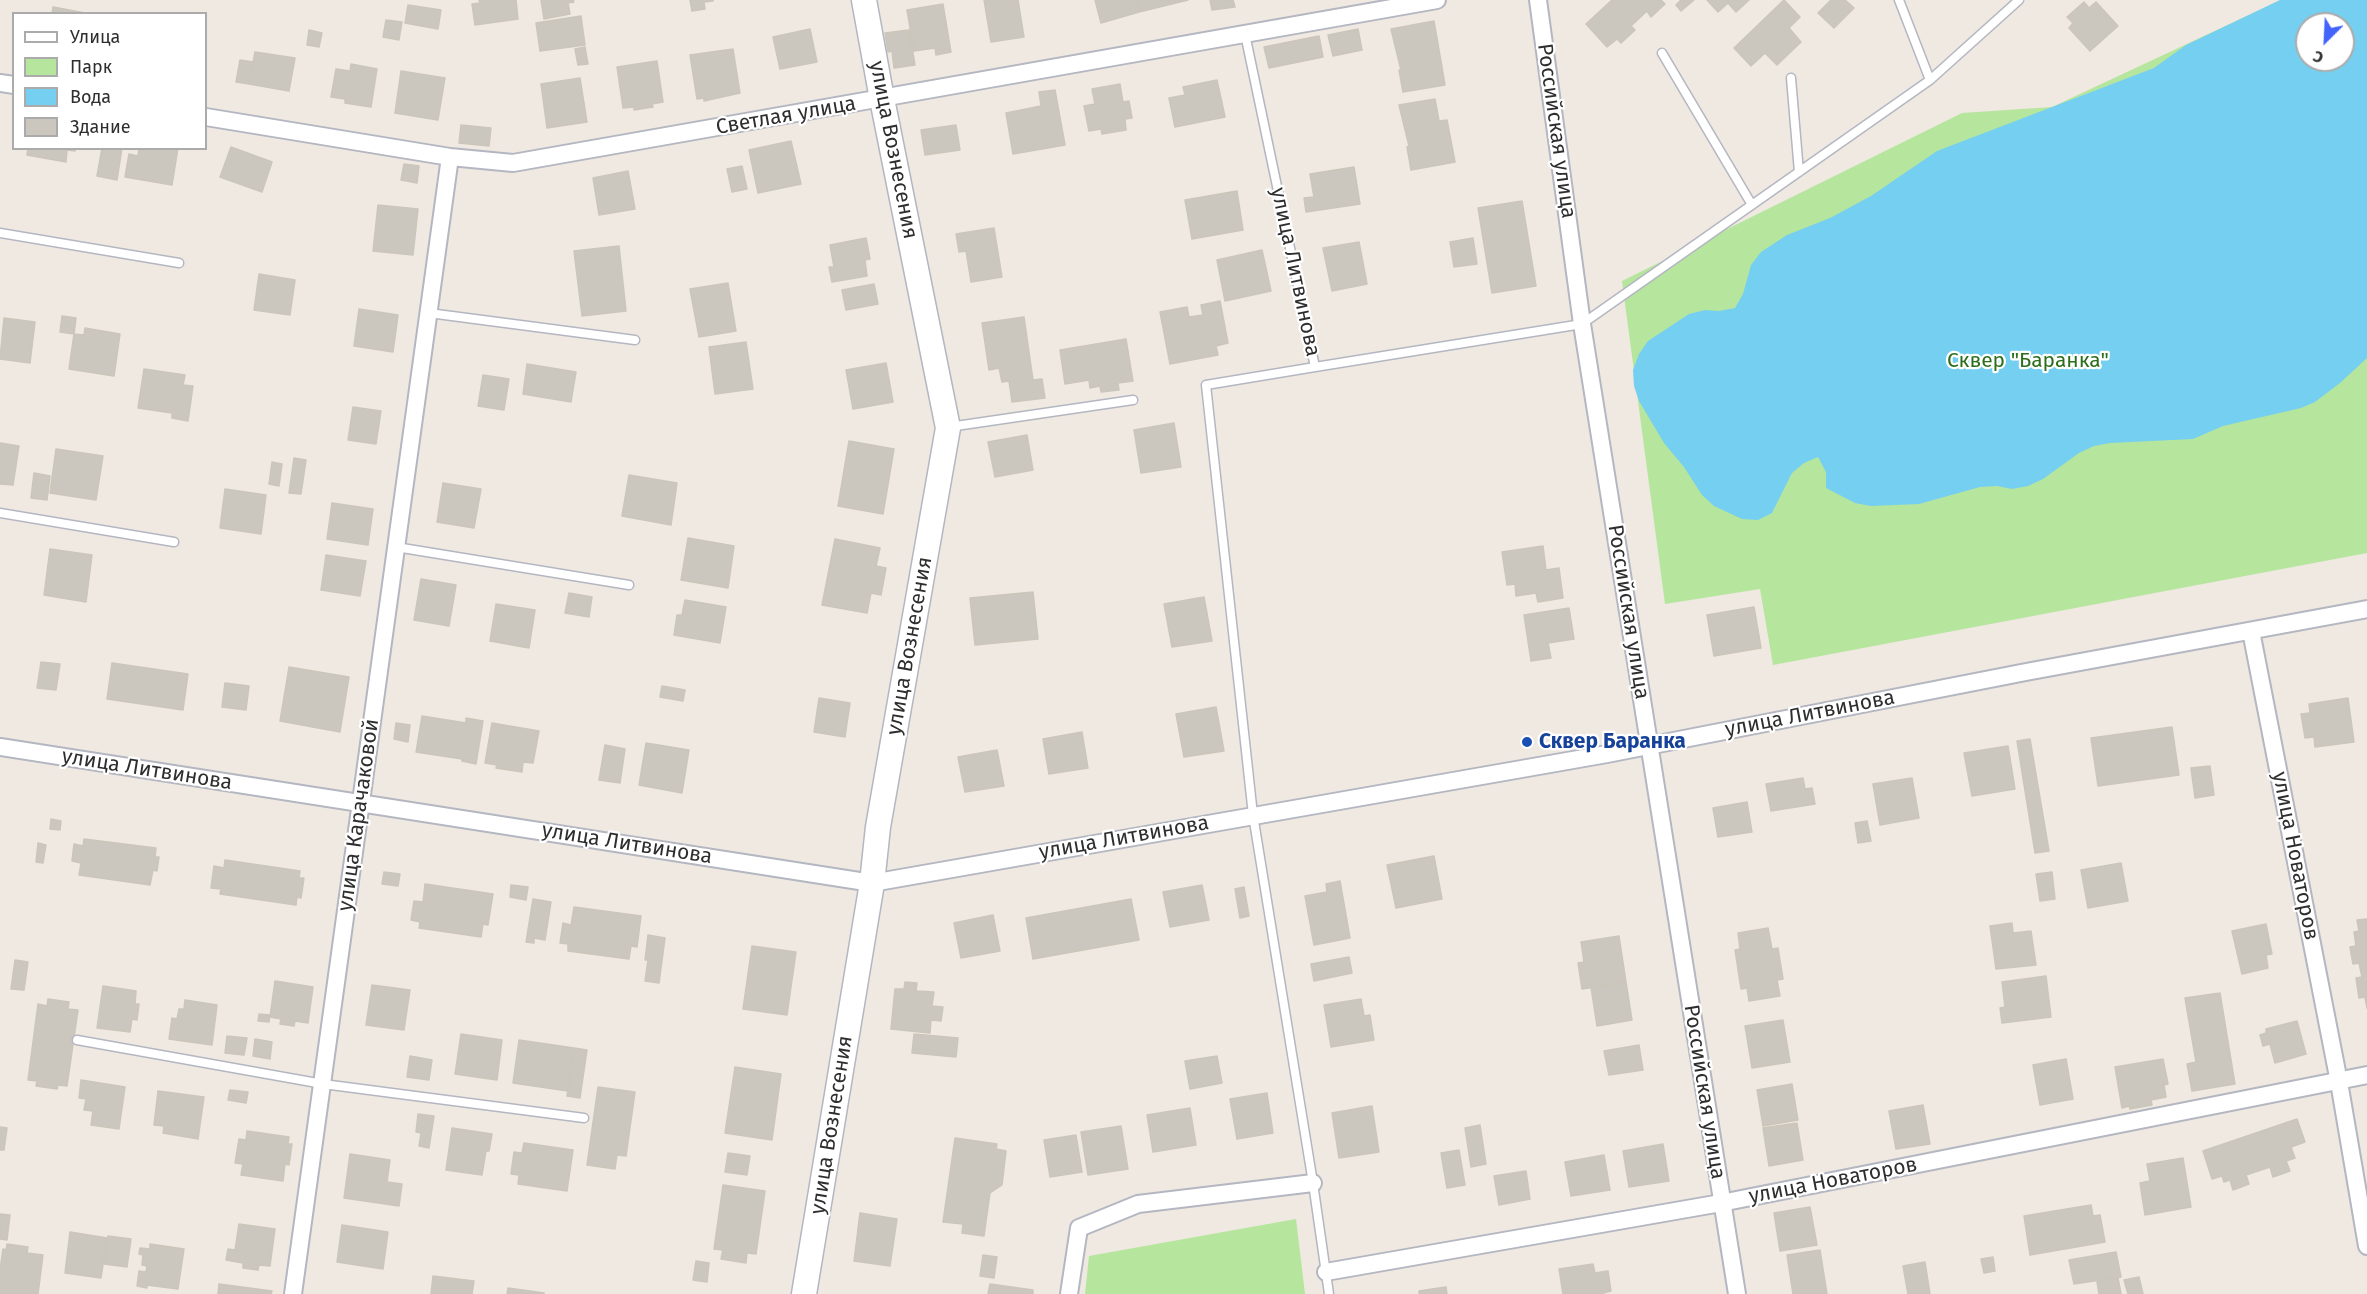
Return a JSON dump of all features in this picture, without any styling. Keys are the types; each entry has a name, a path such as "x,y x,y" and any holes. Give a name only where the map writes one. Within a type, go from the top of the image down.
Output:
{"street":[{"name":"улица Вознесения","path":"804,1294 872,883 880,815 948,428 864,0"},
{"name":"Светлая улица","path":"207,117 450,157 513,163 1437,0"},
{"name":"Российская улица","path":"1538,0 1582,324 1737,1294"},
{"name":"улица Карачаковой","path":"294,1294 450,157"},
{"name":"улица Литвинова","path":"0,747 872,883 1649,746 2026,672 2367,609"},
{"name":"улица Новаторов","path":"2251,631 2339,1082 2367,1246"},
{"name":"улица Новаторов","path":"1326,1272 1721,1203 2367,1076"},
{"path":"1069,1294 1079,1227 1138,1204 1313,1183"}],"lane":[{"path":"1899,0 1930,80"},
{"path":"1315,367 1582,324 1930,80 2019,0"},
{"name":"улица Литвинова","path":"1245,34 1315,367 1206,385 1253,815"},
{"path":"1662,53 1752,205"},
{"path":"1791,78 1799,172"},
{"path":"0,233 179,263"},
{"path":"429,314 635,340"},
{"path":"948,428 1133,400"},
{"path":"0,513 174,542"},
{"path":"396,547 629,585"},
{"path":"1253,815 1329,1294"},
{"path":"77,1040 323,1084 584,1118"}],"green space":[{"name":"Сквер \"Баранка\"","path":"2281,0 2367,0 2367,553 1773,665 1760,589 1665,604 1622,281 1962,113 2052,107"},
{"path":"1296,1219 1305,1294 1085,1294 1089,1256"}],"water":[{"name":"Сквер \"Баранка\"","path":"2280,0 2367,0 2367,358 2315,402 2301,408 2223,426 2193,439 2110,443 2094,446 2028,486 2012,489 1997,486 1980,487 1919,504 1871,506 1855,503 1826,488 1826,472 1818,457 1804,463 1792,473 1772,513 1758,520 1742,519 1714,506 1702,495 1684,467 1664,443 1639,401 1634,386 1633,370 1639,354 1648,341 1689,314 1705,310 1719,311 1735,308 1743,294 1751,265 1761,252 1787,235 1830,218 1871,196 1937,151 2154,68 2186,45"}],"building":[{"path":"479,0 516,0 518,19 475,25 472,4 480,3"},
{"path":"541,0 573,0 574,2 568,3 570,14 544,19"},
{"path":"690,0 713,1 704,2 705,9 692,11"},
{"path":"984,0 1018,0 1024,37 991,42"},
{"path":"1095,0 1136,0 1139,12 1101,23"},
{"path":"1136,0 1188,0 1139,12"},
{"path":"1210,0 1233,0 1235,7 1212,10"},
{"path":"1612,0 1661,0 1665,4 1651,17 1647,11 1631,26 1635,30 1621,43 1617,39 1607,47 1586,24"},
{"path":"1681,0 1694,0 1681,11 1676,5"},
{"path":"1707,0 1749,0 1736,12 1728,3 1718,12"},
{"path":"1784,0 1800,17 1789,28 1801,42 1777,65 1765,53 1751,66 1734,48"},
{"path":"1831,0 1845,0 1854,8 1834,28 1818,13"},
{"path":"2084,2 2089,8 2096,2 2118,26 2090,51 2069,28 2073,23 2067,17"},
{"path":"943,4 951,52 936,55 935,48 914,51 907,10"},
{"path":"408,5 441,10 438,29 405,23"},
{"path":"53,7 79,12 52,12"},
{"path":"581,16 585,45 540,51 536,23"},
{"path":"386,20 402,22 399,40 383,37"},
{"path":"1434,21 1445,85 1403,92 1399,70 1401,70 1391,29"},
{"path":"810,29 817,62 780,69 773,37"},
{"path":"1358,29 1362,50 1333,56 1328,35"},
{"path":"309,30 322,33 319,47 307,45"},
{"path":"909,30 915,65 894,68 892,51 888,52 885,33"},
{"path":"1319,36 1323,57 1269,68 1264,47"},
{"path":"585,47 588,64 578,65 575,49"},
{"path":"733,49 740,93 704,101 704,98 697,99 690,55"},
{"path":"255,52 295,58 289,91 249,84"},
{"path":"240,60 253,62 249,84 236,82"},
{"path":"657,61 663,102 652,104 653,107 634,110 634,107 623,108 617,67"},
{"path":"351,64 377,69 371,107 345,103 345,99 331,97 336,69 350,71"},
{"path":"401,71 445,78 438,120 395,113"},
{"path":"580,78 587,122 547,128 541,84"},
{"path":"1217,80 1225,117 1175,127 1169,98 1185,95 1183,87"},
{"path":"1120,84 1123,102 1129,101 1132,118 1125,119 1126,130 1102,134 1101,129 1089,131 1084,106 1095,104 1092,89"},
{"path":"1055,90 1065,145 1013,154 1006,113 1041,106 1039,92"},
{"path":"1435,99 1439,121 1447,120 1455,162 1411,170 1407,147 1409,146 1399,105"},
{"path":"461,125 491,128 489,146 459,143"},
{"path":"956,125 960,150 925,155 921,130"},
{"path":"791,141 801,184 758,193 749,150"},
{"path":"231,147 272,162 262,192 220,177"},
{"path":"28,150 67,150 66,162 27,155"},
{"path":"102,150 122,150 117,180 97,176"},
{"path":"139,150 178,150 172,185 125,177 129,154 138,156"},
{"path":"404,164 419,166 417,183 401,180"},
{"path":"742,166 747,189 732,192 727,169"},
{"path":"1354,167 1360,204 1306,212 1304,198 1314,197 1310,174"},
{"path":"628,171 635,209 599,215 593,178"},
{"path":"1237,191 1243,230 1192,239 1185,200"},
{"path":"1522,201 1536,286 1492,293 1478,208"},
{"path":"378,205 418,209 413,255 373,251"},
{"path":"994,228 1002,277 971,282 966,251 959,252 956,234"},
{"path":"866,238 870,259 865,260 867,276 832,282 829,267 834,267 830,245"},
{"path":"1473,238 1477,264 1454,267 1450,242"},
{"path":"1359,242 1367,284 1332,291 1323,248"},
{"path":"619,246 626,311 582,316 574,251"},
{"path":"1262,250 1271,291 1225,301 1217,260"},
{"path":"259,274 295,280 290,315 254,310"},
{"path":"728,283 736,331 699,337 690,289"},
{"path":"874,284 878,304 846,310 842,290"},
{"path":"1220,301 1228,343 1216,346 1218,355 1170,364 1160,312 1187,307 1189,317 1203,315 1201,305"},
{"path":"359,309 398,315 393,352 354,346"},
{"path":"62,316 76,318 74,334 60,332"},
{"path":"1024,317 1033,380 1042,379 1045,398 1012,402 1009,381 1002,382 999,368 989,370 982,323"},
{"path":"4,318 35,322 30,363 0,359"},
{"path":"85,328 120,334 114,376 69,369 74,334 84,335"},
{"path":"1126,339 1133,381 1118,383 1119,390 1101,392 1100,386 1090,388 1089,380 1065,384 1060,350"},
{"path":"746,342 753,389 715,394 709,347"},
{"path":"886,363 893,402 853,409 846,370"},
{"path":"527,364 576,372 571,402 523,394"},
{"path":"144,369 185,375 183,385 193,386 188,421 172,418 172,413 138,408"},
{"path":"483,375 509,379 504,410 478,406"},
{"path":"353,407 381,411 376,444 348,440"},
{"path":"1174,423 1181,467 1141,473 1134,430"},
{"path":"1027,435 1033,470 995,477 988,442"},
{"path":"849,441 894,449 883,514 838,506"},
{"path":"0,443 19,446 13,485 0,484"},
{"path":"56,449 103,456 96,500 50,493"},
{"path":"294,458 306,460 301,494 289,493"},
{"path":"272,462 282,464 279,486 269,484"},
{"path":"34,473 50,476 47,500 31,498"},
{"path":"629,475 677,483 671,525 622,516"},
{"path":"443,483 481,489 474,528 437,522"},
{"path":"225,489 266,495 261,534 220,528"},
{"path":"332,503 373,509 368,545 327,539"},
{"path":"688,538 734,546 728,588 681,580"},
{"path":"835,539 880,548 876,566 886,568 881,595 871,593 867,613 822,605"},
{"path":"1543,546 1546,570 1559,568 1563,598 1538,602 1536,593 1516,596 1515,584 1507,585 1502,552"},
{"path":"50,549 92,555 86,602 44,595"},
{"path":"326,555 366,561 360,596 321,590"},
{"path":"421,579 456,585 449,626 414,620"},
{"path":"1033,592 1038,639 975,645 970,598"},
{"path":"569,593 592,597 589,617 565,613"},
{"path":"1204,597 1212,641 1172,647 1164,604"},
{"path":"685,600 726,607 720,643 674,635 677,615 682,615"},
{"path":"496,604 535,610 529,648 490,641"},
{"path":"1754,607 1761,648 1714,656 1707,615"},
{"path":"1569,608 1574,639 1548,643 1551,658 1531,661 1524,615"},
{"path":"41,662 60,664 56,690 37,688"},
{"path":"112,663 188,674 183,710 107,699"},
{"path":"289,667 349,677 340,732 280,721"},
{"path":"225,683 249,686 246,710 222,707"},
{"path":"662,686 685,690 683,701 660,697"},
{"path":"819,698 850,703 845,737 814,732"},
{"path":"2348,698 2354,742 2315,747 2314,737 2305,738 2301,714 2310,713 2309,704"},
{"path":"1216,707 1224,751 1184,757 1176,714"},
{"path":"422,716 466,723 466,718 483,721 476,764 462,761 462,759 416,752"},
{"path":"396,723 410,725 408,742 394,739"},
{"path":"492,723 539,731 533,763 523,762 522,772 496,768 497,765 485,763"},
{"path":"2172,727 2179,775 2098,786 2091,738"},
{"path":"1082,732 1088,768 1049,774 1043,739"},
{"path":"2030,739 2049,851 2035,853 2017,741"},
{"path":"646,743 689,750 682,793 639,785"},
{"path":"605,745 625,749 620,783 599,780"},
{"path":"2008,746 2015,789 1972,796 1964,753"},
{"path":"997,750 1004,786 965,792 958,757"},
{"path":"2210,766 2214,795 2195,798 2191,768"},
{"path":"1803,778 1805,789 1812,788 1815,804 1771,811 1766,784"},
{"path":"1912,778 1919,818 1880,825 1873,784"},
{"path":"1747,802 1752,832 1718,837 1713,808"},
{"path":"51,819 61,821 60,830 50,829"},
{"path":"1867,821 1871,841 1858,843 1855,823"},
{"path":"84,839 156,848 155,857 159,857 157,871 153,870 150,885 79,875 81,863 72,861 74,844 83,846"},
{"path":"38,843 46,845 43,863 36,862"},
{"path":"1434,856 1442,899 1396,908 1387,865"},
{"path":"225,860 300,871 299,878 304,878 301,898 297,897 296,905 220,894 221,889 211,888 214,866 224,868"},
{"path":"2121,863 2128,901 2088,908 2081,870"},
{"path":"384,872 400,874 398,886 382,884"},
{"path":"2052,872 2055,899 2040,901 2036,874"},
{"path":"1340,881 1350,938 1314,945 1305,896 1327,892 1326,884"},
{"path":"425,884 493,894 488,925 483,924 481,937 419,928 420,922 411,920 414,901 423,902"},
{"path":"511,885 528,887 526,900 510,897"},
{"path":"1202,885 1209,920 1170,927 1163,892"},
{"path":"1244,887 1249,916 1240,918 1235,889"},
{"path":"533,899 551,902 545,940 534,938 534,943 526,942"},
{"path":"1131,899 1139,940 1033,959 1026,918"},
{"path":"574,907 641,916 637,947 631,946 629,959 568,951 568,944 560,943 563,923 571,925"},
{"path":"993,915 1000,951 961,958 954,923"},
{"path":"2367,919 2367,1008 2365,997 2359,998 2356,978 2362,977 2359,963 2353,964 2350,947 2356,946 2354,932 2359,931 2357,920"},
{"path":"2012,923 2013,933 2031,931 2036,965 1996,969 1990,926"},
{"path":"2266,924 2272,954 2266,955 2268,968 2242,974 2232,931"},
{"path":"1768,928 1772,949 1778,948 1783,979 1777,980 1780,996 1749,1001 1747,988 1741,989 1735,950 1740,949 1738,933"},
{"path":"648,935 665,938 659,983 645,981"},
{"path":"1619,936 1626,982 1582,989 1578,963 1584,962 1581,942"},
{"path":"752,946 796,952 787,1015 743,1009"},
{"path":"1349,957 1352,973 1314,981 1311,964"},
{"path":"15,960 28,962 24,990 11,989"},
{"path":"2046,976 2051,1017 2002,1023 2000,1008 2005,1007 2002,982"},
{"path":"275,981 313,987 308,1023 295,1021 294,1026 280,1024 281,1019 270,1017"},
{"path":"905,982 917,983 916,991 934,992 932,1006 943,1007 941,1021 931,1020 930,1033 891,1029 895,989 904,989"},
{"path":"1626,982 1632,1020 1597,1026 1591,987"},
{"path":"372,985 410,990 404,1030 366,1025"},
{"path":"103,986 136,991 135,1004 139,1004 137,1020 132,1019 130,1032 97,1028"},
{"path":"2220,993 2235,1084 2192,1091 2187,1064 2196,1062 2185,998"},
{"path":"48,999 69,1002 68,1009 78,1010 67,1086 58,1085 57,1089 36,1086 37,1081 28,1080 38,1004 47,1006"},
{"path":"1361,999 1364,1016 1370,1015 1374,1040 1331,1047 1324,1005"},
{"path":"185,1000 217,1005 212,1045 169,1039 172,1018 177,1019 179,1009 184,1009"},
{"path":"259,1014 270,1015 269,1022 258,1021"},
{"path":"1783,1020 1790,1062 1752,1068 1745,1026"},
{"path":"2297,1021 2306,1054 2275,1063 2270,1044 2263,1046 2260,1035 2266,1033 2266,1029"},
{"path":"461,1034 502,1040 497,1080 455,1074"},
{"path":"914,1034 958,1038 956,1057 912,1053"},
{"path":"227,1036 247,1038 244,1055 225,1053"},
{"path":"255,1039 272,1042 270,1059 253,1056"},
{"path":"519,1040 574,1048 568,1091 513,1083"},
{"path":"1639,1045 1643,1070 1609,1075 1604,1051"},
{"path":"574,1048 587,1050 580,1098 567,1096"},
{"path":"410,1056 432,1060 429,1080 407,1077"},
{"path":"1217,1056 1222,1083 1190,1089 1185,1061"},
{"path":"2066,1059 2073,1099 2040,1105 2033,1065"},
{"path":"2163,1059 2168,1084 2164,1085 2166,1097 2151,1100 2152,1105 2122,1108 2115,1067"},
{"path":"735,1067 781,1074 772,1140 725,1133"},
{"path":"81,1080 125,1087 119,1129 91,1125 93,1111 84,1110 86,1099 79,1098"},
{"path":"1792,1084 1798,1120 1763,1126 1757,1090"},
{"path":"598,1087 635,1092 626,1156 617,1155 615,1169 587,1165"},
{"path":"230,1090 248,1092 246,1103 228,1100"},
{"path":"158,1091 204,1097 198,1139 163,1133 164,1126 154,1125"},
{"path":"1267,1093 1273,1133 1237,1139 1230,1099"},
{"path":"1923,1105 1930,1144 1896,1149 1889,1111"},
{"path":"1372,1106 1379,1152 1339,1158 1332,1113"},
{"path":"1190,1108 1196,1145 1153,1152 1147,1115"},
{"path":"418,1114 434,1116 429,1148 419,1146 421,1133 416,1132"},
{"path":"2297,1119 2305,1142 2291,1147 2295,1158 2286,1161 2290,1171 2273,1177 2270,1167 2246,1175 2249,1184 2233,1190 2230,1180 2224,1182 2222,1176 2212,1179 2203,1151"},
{"path":"1797,1123 1803,1160 1769,1166 1763,1128"},
{"path":"1480,1125 1486,1164 1471,1167 1465,1128"},
{"path":"1121,1126 1128,1169 1088,1175 1081,1132"},
{"path":"0,1127 7,1128 4,1150 0,1150"},
{"path":"452,1128 492,1134 489,1151 486,1151 482,1175 446,1170"},
{"path":"247,1131 289,1137 288,1144 292,1144 289,1165 285,1164 283,1181 241,1175 243,1164 235,1163 239,1139 246,1140"},
{"path":"1076,1135 1082,1172 1050,1177 1044,1140"},
{"path":"955,1138 997,1144 996,1149 1006,1151 1002,1185 990,1193 984,1236 962,1233 963,1224 943,1222"},
{"path":"524,1143 573,1150 567,1191 518,1184 519,1175 511,1174 514,1152 522,1153"},
{"path":"1663,1144 1669,1181 1629,1187 1623,1151"},
{"path":"1459,1150 1465,1185 1447,1188 1441,1153"},
{"path":"728,1153 750,1156 747,1175 725,1172"},
{"path":"350,1154 390,1160 387,1182 402,1184 399,1206 344,1198"},
{"path":"1604,1155 1610,1190 1571,1196 1565,1162"},
{"path":"2183,1158 2191,1207 2145,1215 2140,1183 2150,1181 2147,1164"},
{"path":"1526,1171 1530,1199 1499,1205 1494,1176"},
{"path":"723,1185 765,1191 756,1254 747,1253 746,1263 721,1259 723,1250 714,1249"},
{"path":"2091,1205 2093,1216 2100,1215 2105,1242 2030,1255 2024,1216"},
{"path":"1810,1207 1817,1245 1780,1251 1774,1213"},
{"path":"860,1213 897,1219 890,1266 854,1261"},
{"path":"0,1214 10,1215 7,1240 0,1239"},
{"path":"239,1224 275,1229 270,1266 259,1265 258,1270 243,1268 243,1263 226,1260 228,1249 235,1250"},
{"path":"342,1225 388,1232 383,1269 337,1262"},
{"path":"70,1232 107,1238 101,1278 65,1273"},
{"path":"108,1236 131,1239 127,1267 104,1264"},
{"path":"7,1244 28,1247 27,1253 43,1255 38,1294 0,1294 0,1270 3,1249 6,1250"},
{"path":"150,1244 184,1249 178,1289 137,1286 139,1271 146,1272 147,1266 142,1265 143,1255 139,1254 140,1248 150,1249"},
{"path":"1820,1250 1827,1294 1793,1294 1787,1255"},
{"path":"2116,1252 2121,1277 2074,1284 2069,1260"},
{"path":"983,1255 997,1257 994,1278 980,1276"},
{"path":"1993,1257 1995,1271 1984,1273 1981,1259"},
{"path":"696,1261 709,1263 707,1282 693,1280"},
{"path":"1925,1262 1930,1294 1908,1294 1903,1266"},
{"path":"1593,1264 1595,1273 1608,1271 1611,1291 1600,1294 1563,1294 1559,1269"},
{"path":"433,1276 474,1281 472,1294 431,1294"},
{"path":"2139,1277 2143,1294 2128,1294 2124,1280"},
{"path":"2118,1278 2121,1294 2099,1294 2097,1282"},
{"path":"219,1284 272,1291 271,1294 218,1294"},
{"path":"990,1284 1033,1290 1033,1294 988,1294"},
{"path":"1446,1287 1447,1294 1419,1294 1419,1291"},
{"path":"508,1288 544,1293 544,1294 507,1294"}],"place":[{"name":"Сквер Баранка","path":"1527,742"}]}
